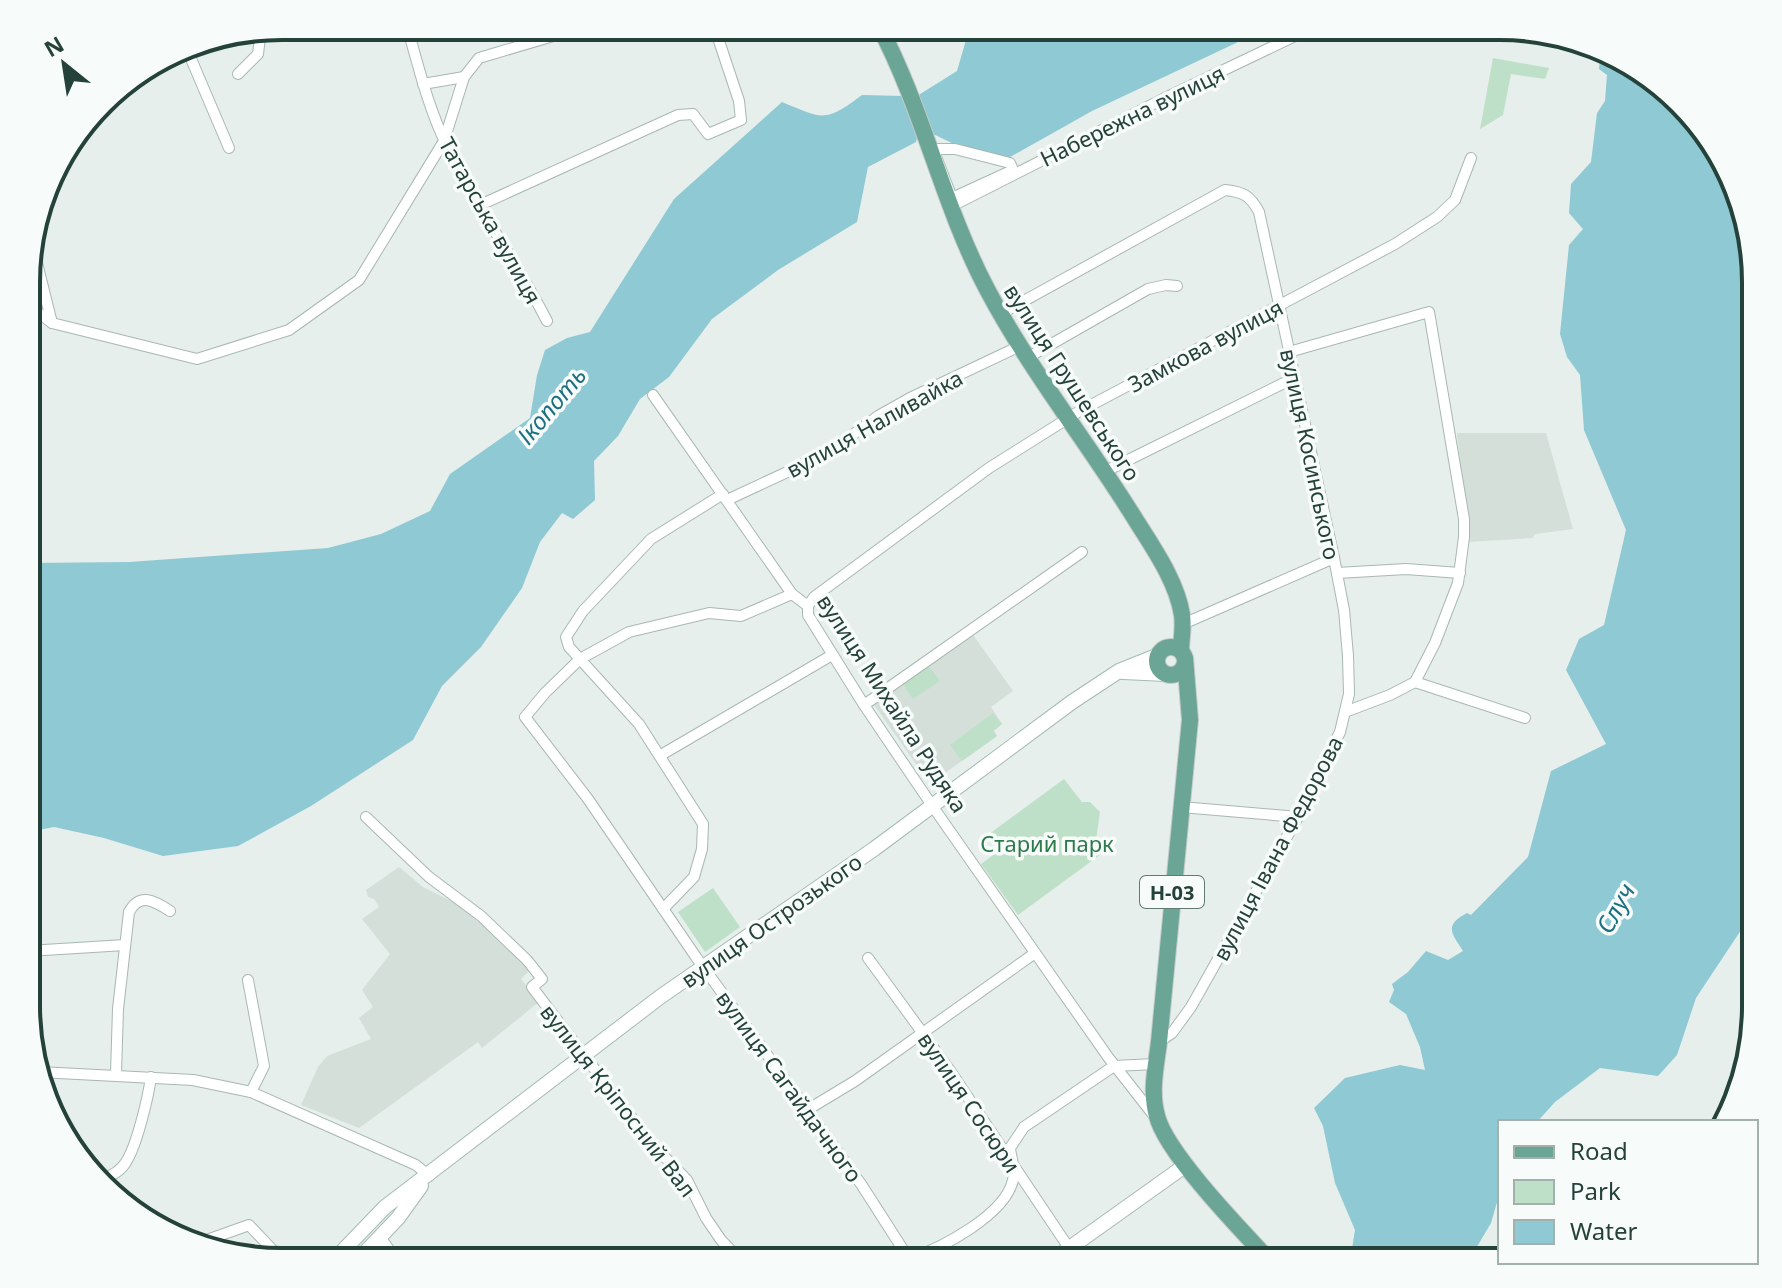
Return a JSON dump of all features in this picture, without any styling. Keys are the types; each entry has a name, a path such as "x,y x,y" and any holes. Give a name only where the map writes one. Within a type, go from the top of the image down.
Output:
{"main road":[{"name":"вулиця Грушевського","path":"885,41 909,94 950,207 988,292 1067,419 1106,471 1155,551 1176,594 1183,624 1190,720 1155,1064 1157,1120"},
{"path":"1183,624 1160,653 1159,668 1181,697 1190,720"},
{"path":"1119,671 1166,674 1178,673 1183,667 1183,655 1173,647 1160,653"},
{"name":"вулиця Острозького","path":"346,1247 385,1207 703,967 874,849 931,804 1119,671 1160,653"},
{"name":"вулиця Михайла Рудяка","path":"1157,1120 1186,1165 1259,1248"},
{"path":"1069,1248 1186,1165"},
{"name":"вулиця Острозького","path":"370,1247 398,1218 429,1176"},
{"path":"385,1207 395,1209 398,1218"}],"street":[{"name":"Татарська вулиця","path":"411,41 444,141 478,206 547,321"},
{"path":"40,314 52,323 197,359 289,330 359,280 444,141 464,77 479,58 536,41"},
{"path":"478,206 678,115 693,114 708,134 741,120 739,101 719,41"},
{"name":"Набережна вулиця","path":"950,207 1285,41"},
{"path":"238,74 258,54 259,42"},
{"path":"190,58 229,148"},
{"path":"423,84 464,77"},
{"path":"933,149 955,149 1010,163 1013,170 952,198 933,149"},
{"name":"Замкова вулиця","path":"808,606 814,597 964,486 1067,419 1395,244 1437,217 1455,200 1471,158"},
{"name":"вулиця Косинського","path":"1002,313 1225,190 1241,191 1252,198 1259,212 1337,573 1348,656 1349,694 1345,712"},
{"path":"40,276 52,323"},
{"name":"вулиця Наливайка","path":"580,659 569,647 566,637 583,611 651,539 725,497 835,446 910,398 1024,352 1148,289 1177,286"},
{"path":"1289,352 1429,312 1464,519 1460,573 1453,600 1415,682 1525,718"},
{"path":"1106,471 1294,378"},
{"name":"вулиця Михайла Рудяка","path":"653,395 792,594 808,606 808,615 832,655 931,804 1114,1066 1157,1120"},
{"path":"864,705 1082,552"},
{"path":"1183,624 1334,558"},
{"path":"1337,573 1406,569 1460,573"},
{"path":"663,909 694,877 702,849 703,824 639,724 580,659 629,632 709,613 741,616 792,594"},
{"path":"661,755 832,655"},
{"name":"вулиця Сагайдачного","path":"580,659 525,717 588,799 703,967 861,1184 902,1248"},
{"name":"вулиця Івана Федорова","path":"1159,1042 1172,1033 1191,1007 1298,817 1340,732 1345,712 1415,682"},
{"path":"1181,807 1298,817"},
{"name":"вулиця Кріпосний Вал","path":"366,817 429,877 481,916 527,960 542,979 532,987 651,1143 687,1180 706,1218 728,1247"},
{"path":"116,1074 118,1009 129,912 140,899 154,900 170,911"},
{"path":"41,950 125,945"},
{"path":"807,1110 855,1081 1035,953"},
{"name":"вулиця Сосюри","path":"868,958 1011,1159 1069,1248"},
{"path":"248,980 264,1066 251,1092"},
{"path":"934,1248 966,1231 992,1212 1008,1194 1015,1173 1010,1148 1024,1127 1114,1066 1155,1064"},
{"path":"49,1072 193,1080 251,1092 416,1165 429,1176"},
{"path":"110,1176 126,1164 147,1103 151,1077"},
{"path":"214,1238 249,1225 270,1247"},
{"path":"380,1237 387,1247"}],"shaded area":[{"path":"1457,433 1546,433 1573,529 1535,534 1533,538 1468,542"},
{"path":"971,632 1013,691 991,707 1002,724 994,731 997,736 942,775 935,766 923,774 872,702"},
{"path":"399,867 423,887 457,904 502,942 529,971 521,979 539,1002 482,1048 478,1042 359,1128 301,1105 318,1067 327,1056 371,1039 359,1018 373,1007 362,990 390,954 362,919 379,907 374,899 368,897 366,890"}],"green space":[{"path":"1493,58 1549,68 1545,79 1511,74 1503,115 1480,129"},
{"path":"928,665 940,681 913,699 902,683"},
{"path":"993,713 1002,724 993,731 997,736 962,761 950,745"},
{"name":"Старий парк","path":"1064,779 1082,802 1090,802 1100,812 1096,840 1104,852 1018,915 981,864 1000,850 989,834"},
{"path":"713,888 740,927 705,952 678,912"}],"water":[{"path":"966,41 1240,41 1092,111 1010,157 958,146 931,133 917,96 957,71"},
{"name":"Случ","path":"1600,61 1621,72 1660,100 1682,122 1710,161 1724,189 1740,250 1741,930 1696,998 1677,1055 1658,1076 1600,1068 1555,1102 1539,1120 1498,1120 1498,1199 1491,1223 1476,1248 1352,1248 1355,1230 1335,1183 1323,1126 1314,1108 1345,1078 1400,1065 1425,1070 1420,1047 1406,1014 1389,1002 1394,990 1392,984 1408,972 1426,951 1448,960 1463,951 1452,926 1467,913 1471,915 1528,857 1551,771 1606,744 1566,670 1579,639 1604,625 1626,530 1584,430 1580,375 1567,357 1560,334 1569,245 1583,229 1569,213 1571,184 1591,162 1597,113 1605,101 1607,75 1599,69"},
{"name":"Ікопоть","path":"862,95 904,96 916,142 868,167 857,222 778,270 712,319 669,377 640,399 618,436 594,461 595,500 573,519 562,513 540,542 522,588 481,647 442,686 413,740 311,806 238,846 163,856 54,827 41,830 40,563 129,562 328,548 381,534 430,511 450,474 530,418 537,375 545,350 567,338 590,332 674,199 782,102 816,115 840,110"}]}
